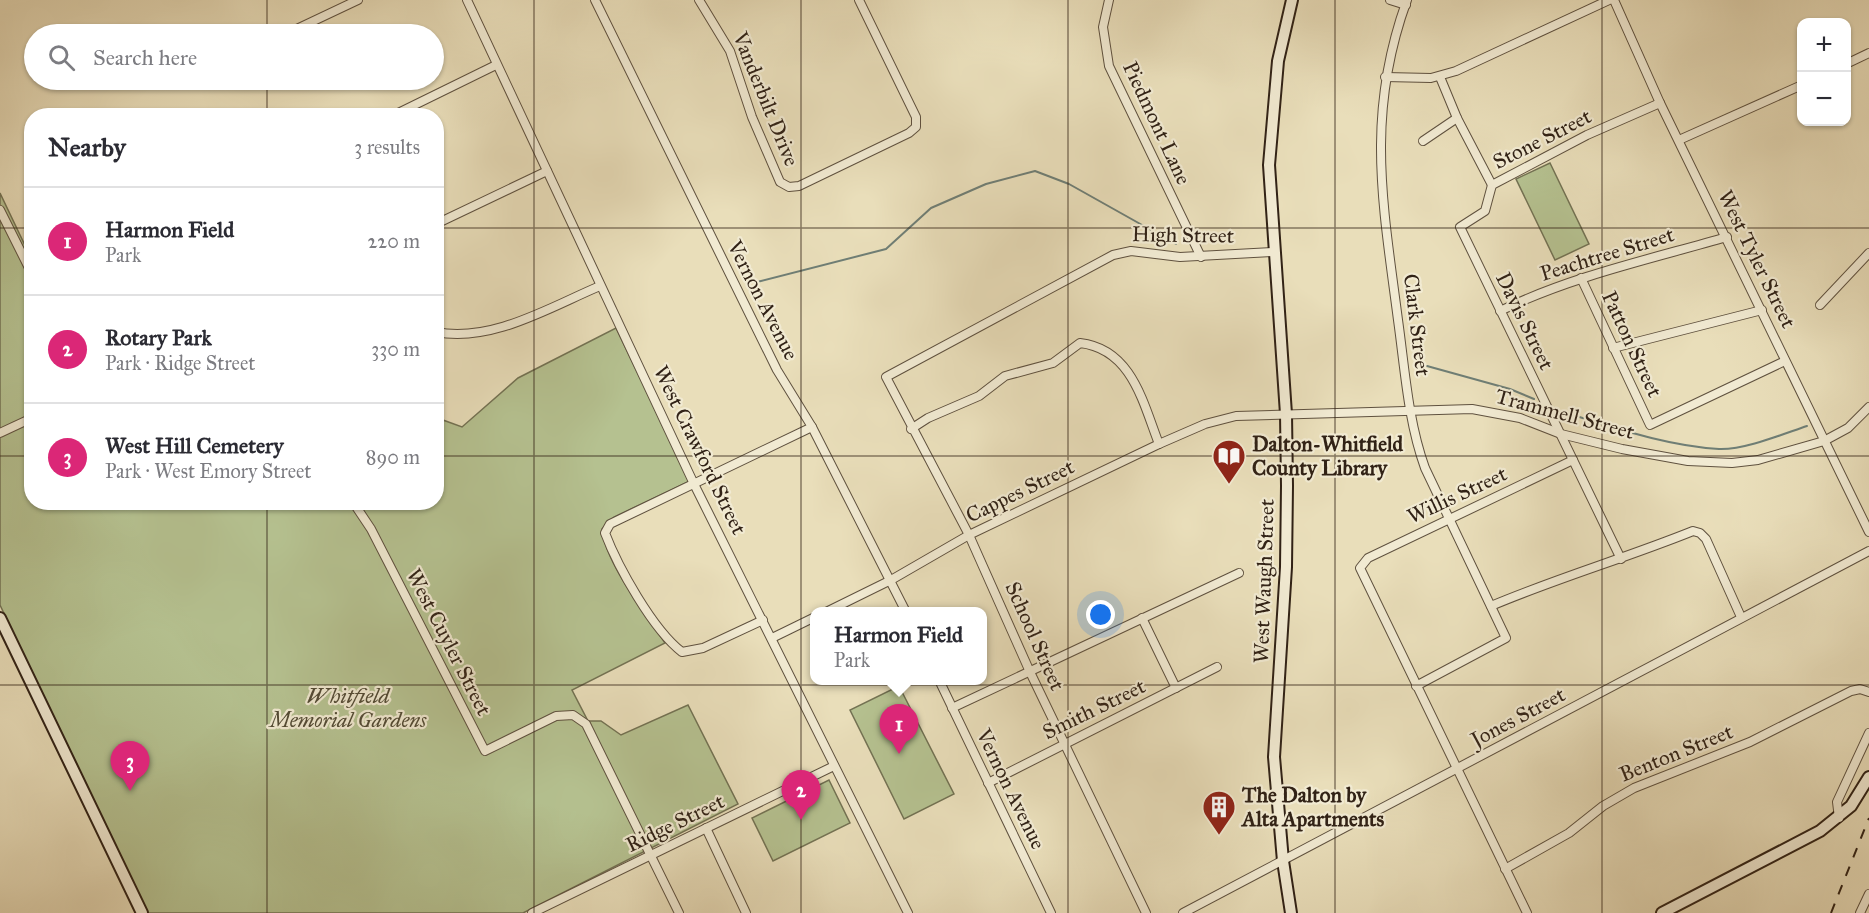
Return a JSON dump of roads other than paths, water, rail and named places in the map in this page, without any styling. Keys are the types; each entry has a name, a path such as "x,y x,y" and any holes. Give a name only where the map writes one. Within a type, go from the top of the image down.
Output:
{"street":[{"path":"307,24 358,0"},
{"name":"West Crawford Street","path":"467,0 694,484 908,913"},
{"name":"Vernon Avenue","path":"596,0 777,370 812,427 904,607"},
{"name":"Vanderbilt Drive","path":"699,0 730,51 752,117 780,182 789,187 799,186 909,133 916,127 916,117 859,0"},
{"name":"Piedmont Lane","path":"1109,0 1103,27 1109,66 1201,257"},
{"name":"West Waugh Street","path":"1291,913 1283,861 1274,758 1286,567 1286,414 1273,252 1270,133 1278,61 1292,0"},
{"path":"1390,0 1406,2"},
{"path":"1385,77 1415,79 1440,77 1609,0"},
{"name":"West Tyler Street","path":"1614,0 1660,103 1869,532"},
{"name":"Clark Street","path":"1406,2 1385,77 1380,147 1381,174 1410,409 1422,461 1506,638 1416,686"},
{"path":"1851,62 1869,53"},
{"path":"408,108 496,65"},
{"path":"1440,77 1457,118 1492,185"},
{"path":"1679,140 1797,87"},
{"name":"Stone Street","path":"1460,227 1485,211 1492,185 1587,135 1660,103"},
{"path":"1423,141 1457,118"},
{"path":"444,220 547,171"},
{"path":"0,210 24,258"},
{"name":"Davis Street","path":"1460,227 1621,559"},
{"name":"Peachtree Street","path":"1500,311 1530,296 1581,278 1727,237"},
{"name":"High Street","path":"886,377 1031,297 1121,252 1201,257 1273,252"},
{"path":"1820,305 1869,253"},
{"name":"Patton Street","path":"1581,278 1650,425 1785,361"},
{"path":"444,333 473,335 530,316 600,285"},
{"path":"1614,348 1762,310"},
{"path":"911,429 928,418 979,396 1005,376 1053,363 1080,343 1110,352 1126,367 1159,444"},
{"name":"School Street","path":"886,377 911,429 969,535 1030,672 1146,913"},
{"name":"Trammell Street","path":"1236,417 1410,409 1472,409 1520,418 1561,434 1650,454 1721,463 1758,460 1824,441 1848,428 1869,407"},
{"name":"Cappes Street","path":"836,607 891,580 969,535 1159,444 1204,424 1236,417"},
{"path":"0,433 24,422"},
{"path":"763,620 703,648 682,652 670,642 612,553 605,533 610,524 812,427"},
{"name":"Willis Street","path":"1416,686 1360,568 1368,558 1573,460"},
{"name":"West Cuyler Street","path":"358,510 371,529 485,751 556,716 573,715 586,724 650,855"},
{"path":"1491,606 1537,586 1621,559 1693,531 1700,533 1706,539 1741,617"},
{"name":"Jones Street","path":"1184,913 1869,551"},
{"path":"952,708 1239,573"},
{"path":"0,618 142,913"},
{"path":"1142,618 1176,688"},
{"path":"772,638 810,619"},
{"name":"Smith Street","path":"988,783 1217,667"},
{"name":"Vernon Avenue","path":"941,685 1051,913"},
{"path":"1416,686 1527,913"},
{"name":"Benton Street","path":"1505,869 1569,833 1603,806 1634,788 1750,742 1851,691 1860,689 1869,692"},
{"path":"1839,818 1837,802 1869,733"},
{"name":"Ridge Street","path":"532,913 834,766"},
{"path":"1662,913 1805,839 1839,818 1851,806 1869,777"},
{"path":"706,828 746,913"},
{"path":"650,855 679,913"},
{"path":"1860,913 1869,894"}],"waterway":[{"path":"757,282 886,249 931,208 986,184 1035,171 1069,184 1176,244"},
{"path":"1427,366 1510,389 1534,399"},
{"path":"1563,412 1660,440 1719,449 1752,444 1807,426"}],"railway":[{"path":"1831,913 1869,818"}],"place":[{"name":"Dalton-Whitfield County Library","path":"1229,485"},
{"name":"Harmon Field","path":"899,754"},
{"name":"West Hill Cemetery","path":"130,791"},
{"name":"Rotary Park","path":"801,820"},
{"name":"The Dalton by Alta Apartments","path":"1219,836"}],"park label":[{"name":"Whitfield Memorial Gardens","path":"348,708"}]}
